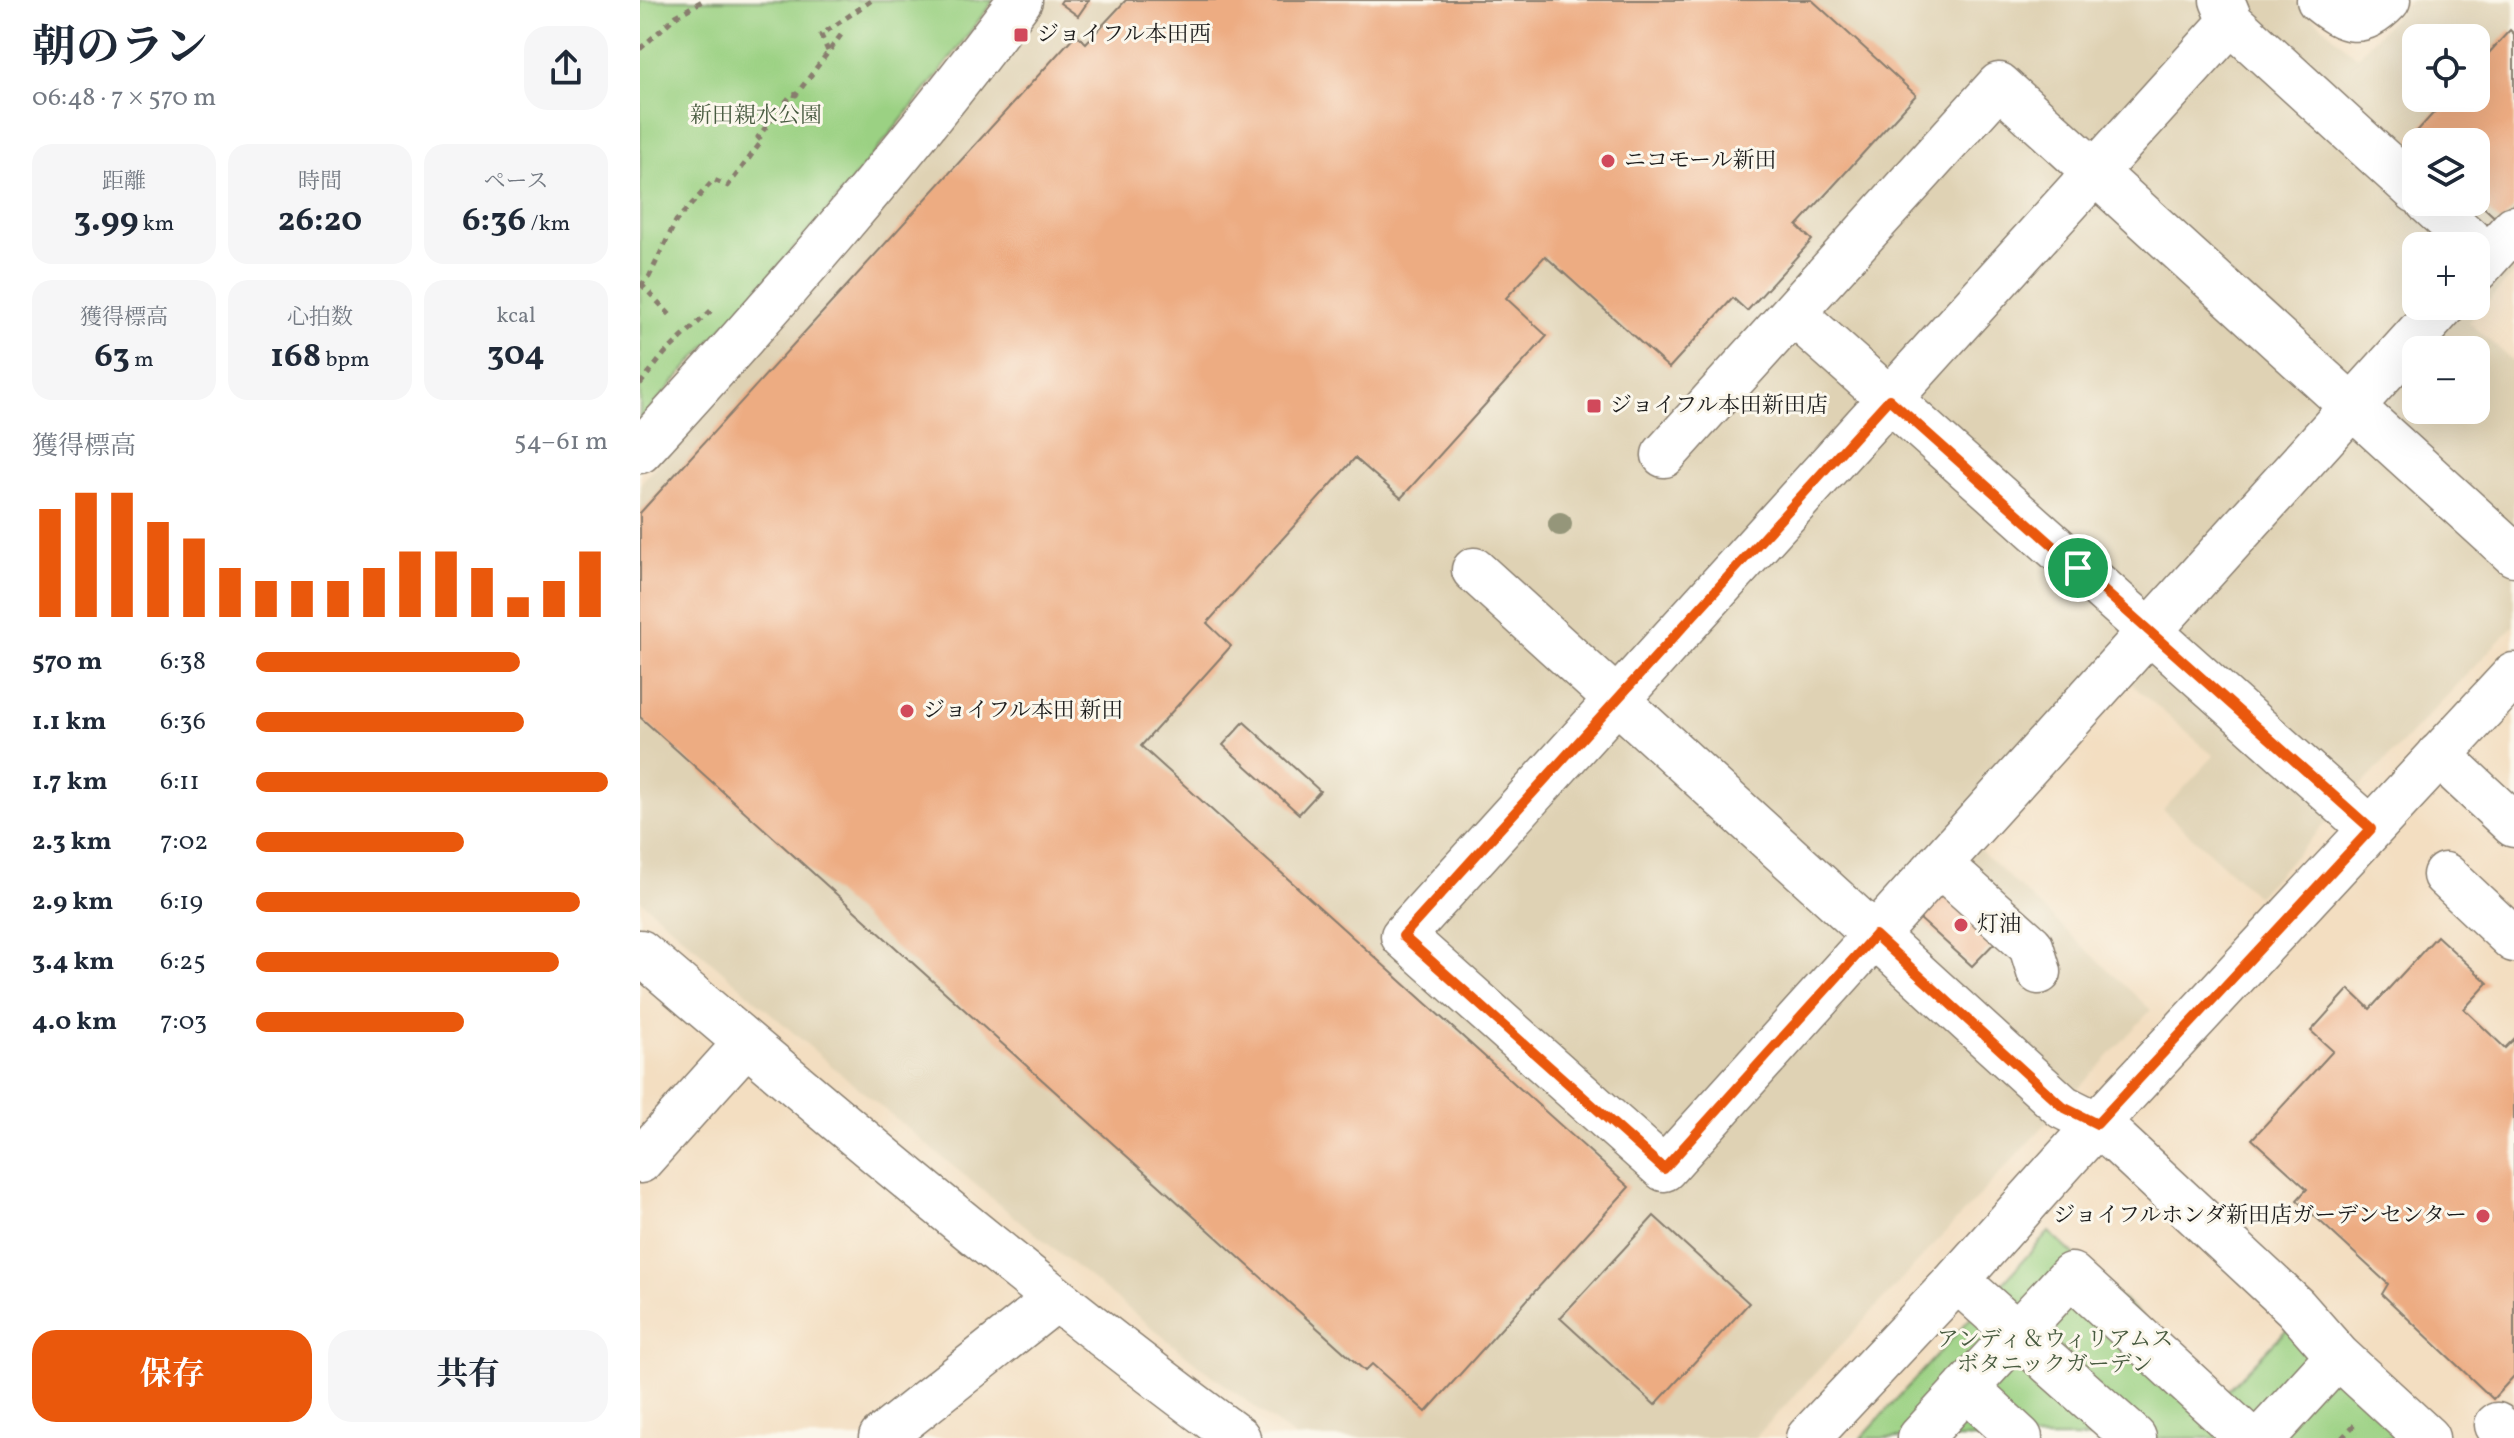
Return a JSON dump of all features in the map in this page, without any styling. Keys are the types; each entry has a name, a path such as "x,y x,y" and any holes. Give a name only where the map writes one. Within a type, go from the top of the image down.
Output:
{"street":[{"path":"640,451 842,223 956,87 1020,0"},
{"path":"2319,0 2340,16 2354,20 2368,18 2388,0"},
{"path":"2402,178 2226,11 2095,172 1403,936 1664,1169 2430,320"},
{"path":"1664,455 1999,85 2514,554"},
{"path":"2445,216 2465,232"},
{"path":"1793,313 2371,829"},
{"path":"1474,570 2063,1107 2097,1124 2295,1307 2338,1356 2427,1438"},
{"path":"1808,1438 2514,675"},
{"path":"2439,755 2514,825"},
{"path":"1939,864 2031,946 2039,972"},
{"path":"2445,875 2514,940"},
{"path":"640,952 1056,1299 1238,1438"},
{"path":"640,1161 746,1043"},
{"path":"1920,1438 2071,1275 2248,1438"},
{"path":"1957,1280 2134,1438"},
{"path":"881,1438 1056,1299"},
{"path":"2267,1438 2271,1429 2338,1356"},
{"path":"1966,1388 2020,1438"}],"path":[{"path":"640,49 676,16 704,0"},
{"path":"828,51 821,35 872,0"},
{"path":"672,317 641,285 649,277 676,221 714,180 728,186 762,141 758,137 792,94 796,95 841,35"}],"shaded area":[{"path":"1043,0 2294,0 2357,57 2410,0 2514,0 2514,273 2490,299 2490,232 2402,232 2402,320 2471,320 2469,322 2485,336 2402,336 2402,424 2490,424 2490,341 2514,362 2514,396 2508,403 2514,408 2514,625 2257,896 2163,810 2214,756 2129,682 1980,850 2151,1010 1755,1438 1296,1438 1197,1364 833,1067 640,900 640,484 975,97"}],"green space":[{"name":"新田親水公園","path":"640,0 994,0 934,80 830,208 640,420"},
{"name":"アンディ＆ウィリアムス ボタニックガーデン","path":"2049,1232 2225,1393 2291,1325 2404,1438 1861,1438"}],"building":[{"path":"1062,0 1089,0 1078,16 1060,3"},
{"name":"ジョイフル本田 新田","path":"1126,0 1812,0 1916,95 1797,226 1812,240 1747,311 1733,298 1669,368 1545,256 1506,298 1547,336 1401,498 1355,458 1207,623 1231,646 1141,746 1629,1187 1426,1412 1372,1364 1365,1371 640,717 640,513 1076,34 1086,43"},
{"path":"2510,30 2514,34 2514,208 2501,223 2490,213 2490,128 2420,128 2434,112 2490,112 2490,52"},
{"path":"1244,722 1320,791 1299,814 1223,745"},
{"name":"灯油","path":"1951,884 2004,933 1972,966 1919,918"},
{"path":"2437,936 2488,983 2464,1009 2505,1048 2514,1039 2514,1376 2493,1399 2382,1294 2388,1284 2297,1200 2307,1189 2252,1139 2333,1051 2311,1031 2349,989 2370,1009"},
{"path":"1654,1216 1749,1303 1655,1405 1560,1318"}],"place":[{"name":"ジョイフル本田西","path":"1021,35"},
{"name":"ニコモール新田","path":"1608,161"},
{"name":"ジョイフル本田新田店","path":"1594,406"},
{"name":"ジョイフル本田 新田","path":"907,711"},
{"name":"灯油","path":"1961,925"},
{"name":"ジョイフルホンダ新田店ガーデンセンター","path":"2483,1216"}],"route":[{"path":"1889,399 2078,568 2371,829 2097,1124 2063,1107 1875,935 1664,1169 1403,936 1889,399"}]}
